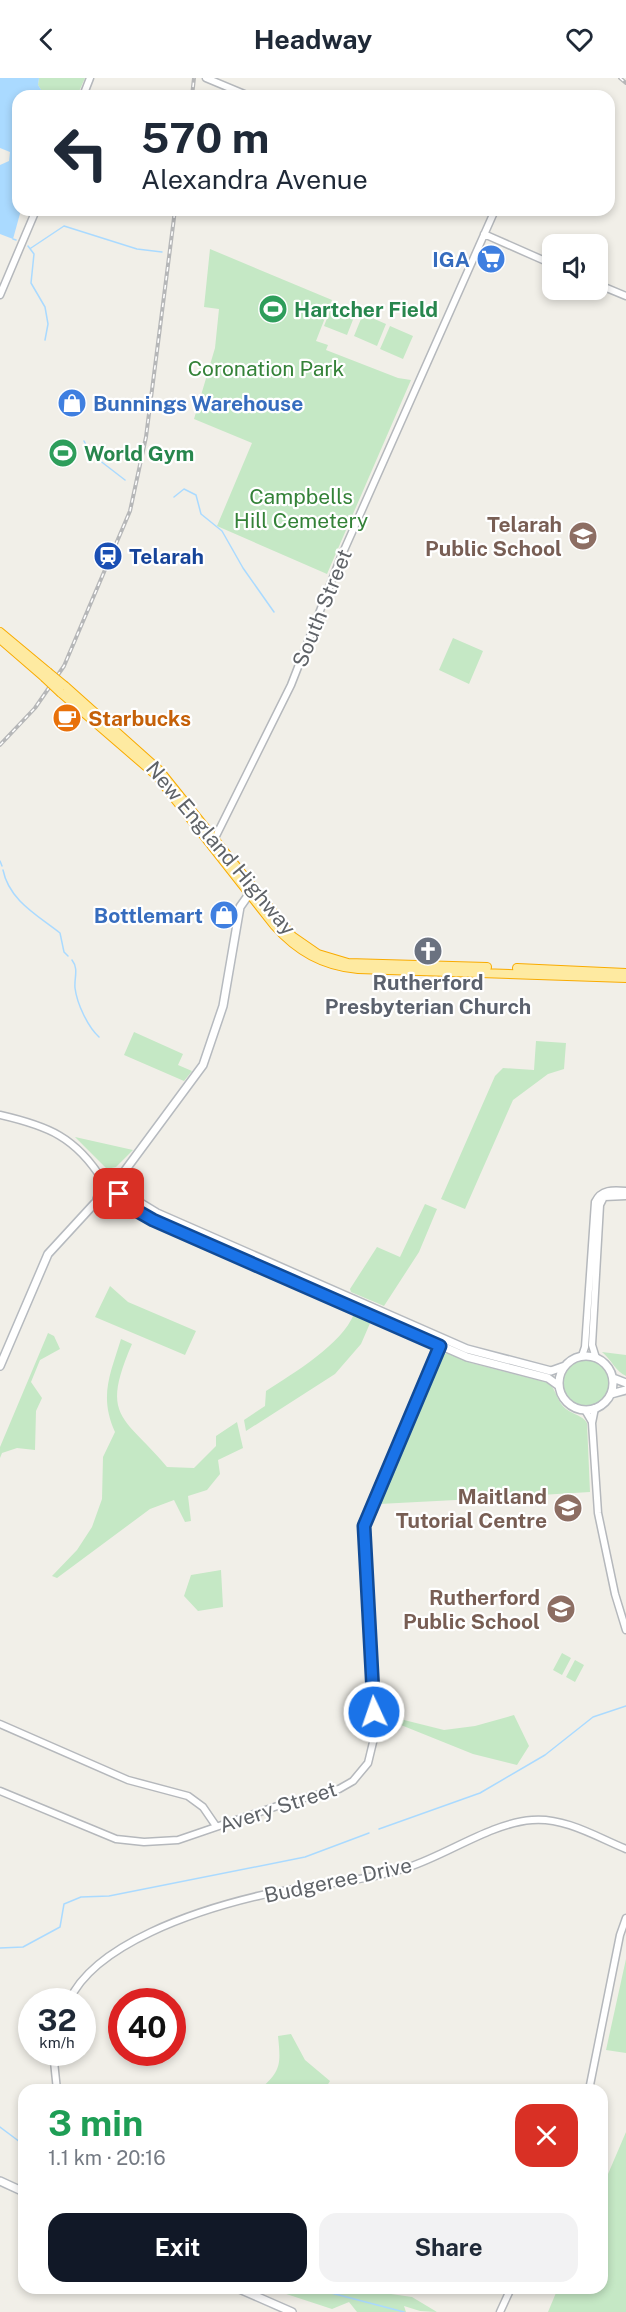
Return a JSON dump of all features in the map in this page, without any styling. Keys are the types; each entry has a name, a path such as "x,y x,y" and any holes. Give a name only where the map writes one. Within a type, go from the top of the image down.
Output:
{"highway":[{"name":"New England Highway","path":"0,632 46,675"},
{"name":"New England Highway","path":"0,639 159,770 297,941 318,954 340,961 626,973"},
{"name":"New England Highway","path":"63,689 156,775 293,944 331,965 358,969 626,978"}],"main road":[{"path":"94,1204 103,1182 114,1178 130,1163 200,1072 207,1057 225,998 240,908 251,895 251,884"},
{"path":"0,1366 48,1254 94,1204 111,1191 114,1178"},
{"path":"103,1182 111,1191 153,1220 442,1342 552,1371 582,1356 596,1358 609,1368 613,1378 611,1394 604,1403 585,1410 567,1402 559,1386 548,1378 474,1359 442,1342 157,1213 139,1203 114,1178"},
{"path":"559,1386 564,1366"},
{"path":"613,1378 626,1383"},
{"path":"611,1394 626,1390"},
{"path":"0,2181 18,2189"},
{"path":"251,2294 292,2312"}],"street":[{"path":"206,78 235,90"},
{"path":"0,295 33,216"},
{"name":"South Street","path":"215,838 299,667 341,557 492,216"},
{"path":"484,234 542,260"},
{"path":"608,289 626,296"},
{"path":"0,1115 48,1127 67,1141 92,1165 114,1178"},
{"path":"92,1165 103,1182"},
{"path":"582,1356 585,1347 594,1207 602,1196 613,1190 626,1191"},
{"path":"602,1196 626,1196"},
{"path":"596,1358 592,1345 593,1316 602,1196"},
{"name":"Avery Street","path":"0,1791 106,1836 127,1841 178,1840 289,1802 339,1789 353,1780 368,1763 375,1734 364,1526 442,1342"},
{"path":"595,1408 592,1423 600,1526 614,1590 626,1630"},
{"path":"585,1410 592,1423"},
{"path":"0,1724 128,1780 188,1796 203,1808 216,1826"},
{"name":"Budgeree Drive","path":"77,1988 94,1967 132,1941 258,1896 408,1867 515,1823 534,1820 555,1821 626,1849"},
{"path":"590,2084 620,1935 626,1918"},
{"path":"54,2066 56,2084"},
{"path":"500,2312 508,2294"}],"green space":[{"path":"39,78 85,78 80,90 41,90 38,85"},
{"path":"210,249 332,300 316,341 328,345 326,350 398,378 411,380 327,574 217,526 252,443 194,419 215,348 219,309 204,307"},
{"path":"333,303 356,312 347,335 324,326"},
{"path":"363,314 386,324 377,346 354,336"},
{"path":"390,326 413,336 403,359 380,349"},
{"path":"453,638 483,651 469,684 439,670"},
{"path":"134,1032 183,1054 178,1065 192,1071 184,1081 124,1055"},
{"path":"536,1041 566,1043 564,1069 548,1074 513,1100 465,1209 441,1199 495,1076 503,1068 534,1070"},
{"path":"75,1137 133,1150 116,1167 107,1169"},
{"path":"425,1204 437,1209 419,1252 384,1306 351,1292 350,1289 377,1247 400,1257"},
{"path":"110,1286 128,1302 196,1331 185,1355 95,1317"},
{"path":"354,1314 371,1321 361,1344 335,1374 246,1431 244,1420 265,1406 266,1391 303,1367 328,1347 348,1325"},
{"path":"48,1333 54,1336 60,1349 40,1360 31,1382 42,1398 36,1411 35,1450 17,1448 2,1453 0,1458 0,1447"},
{"path":"121,1339 132,1344 118,1387 117,1402 121,1414 128,1425 167,1467 194,1468 216,1446 216,1436 237,1422 243,1448 218,1460 220,1474 207,1490 188,1496 191,1521 185,1522 174,1500 150,1509 57,1578 52,1576 77,1550 92,1527 102,1499 103,1457 115,1432 108,1407 108,1386"},
{"path":"602,1352 626,1355 626,1376 619,1372"},
{"path":"447,1353 471,1363 549,1383 563,1406 587,1423 590,1492 524,1496 512,1501 475,1499 379,1504 444,1354"},
{"path":"582,1359 592,1359 607,1369 611,1383 607,1397 601,1403 592,1407 582,1407 567,1397 563,1388 563,1378 573,1363"},
{"path":"221,1570 223,1607 198,1611 184,1596 191,1575"},
{"path":"562,1653 571,1658 562,1675 553,1670"},
{"path":"575,1660 584,1665 575,1682 566,1677"},
{"path":"514,1715 529,1746 517,1765 473,1754 381,1717 388,1716 444,1730 475,1726"},
{"path":"626,1959 626,2053 606,2050"},
{"path":"291,2034 305,2060 330,2081 328,2084 266,2084 278,2067 278,2036"},
{"path":"626,2132 626,2312 548,2312 556,2294 608,2294 608,2174"},
{"path":"286,2294 391,2294 412,2297 437,2312 420,2311 404,2306 406,2312 357,2312 349,2302 332,2309"}],"water":[{"path":"0,78 39,78 38,85 41,90 12,90 12,216 19,216 13,239 0,234 0,165 9,161 10,152 0,148"}],"waterway":[{"path":"31,248 64,226 137,249 162,252"},
{"path":"28,246 34,254 31,283 45,307 48,324 45,340"},
{"path":"84,441 90,453 125,480"},
{"path":"174,497 184,489 196,495 201,514 222,531 243,568 274,612"},
{"path":"0,861 2,866"},
{"path":"3,870 11,890 25,906 60,933 64,952 68,956"},
{"path":"72,960 75,967 75,988 78,1001 87,1021 99,1037"},
{"path":"379,1829 480,1793 545,1755 593,1717 626,1706"},
{"path":"0,1948 23,1947 60,1927 64,1904 81,1897 109,1896 305,1857 369,1833"},
{"path":"0,2127 18,2140"},
{"path":"335,2294 404,2312"}],"railway":[{"path":"193,90 194,78"},
{"path":"620,78 626,83"},
{"path":"0,745 35,708 64,666 130,511 146,437 174,216"}],"place":[{"name":"IGA","path":"491,259"},
{"name":"Hartcher Field","path":"273,309"},
{"name":"Bunnings Warehouse","path":"72,403"},
{"name":"World Gym","path":"63,453"},
{"name":"Telarah Public School","path":"583,536"},
{"name":"Telarah","path":"108,556"},
{"name":"Starbucks","path":"67,718"},
{"name":"Bottlemart","path":"224,915"},
{"name":"Rutherford Presbyterian Church","path":"428,951"},
{"name":"Maitland Tutorial Centre","path":"568,1508"},
{"name":"Rutherford Public School","path":"561,1609"}],"route":[{"path":"119,1194 139,1212 153,1220 440,1346 372,1502 364,1526 374,1712"}],"park label":[{"name":"Coronation Park","path":"266,368"},
{"name":"Campbells Hill Cemetery","path":"301,508"}]}
